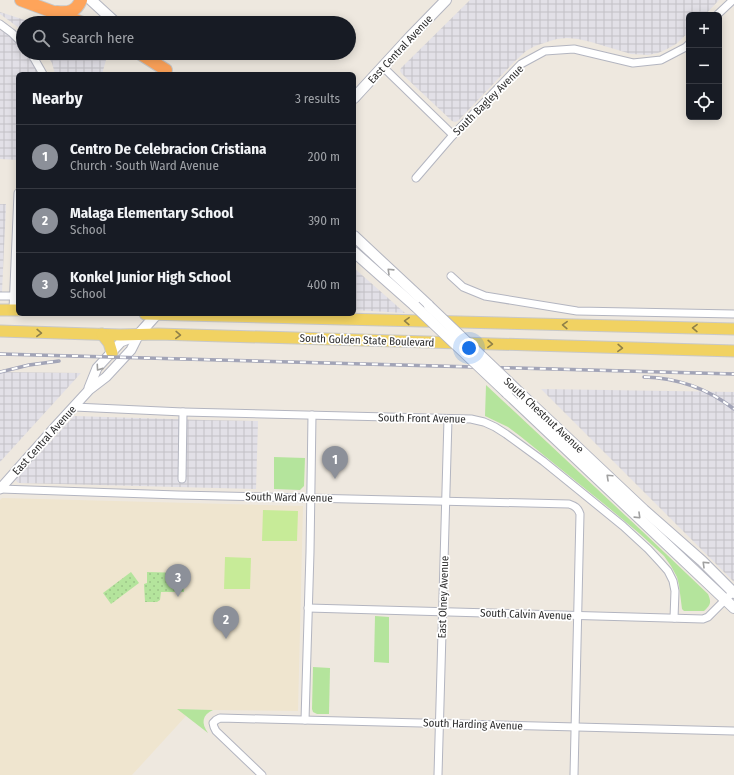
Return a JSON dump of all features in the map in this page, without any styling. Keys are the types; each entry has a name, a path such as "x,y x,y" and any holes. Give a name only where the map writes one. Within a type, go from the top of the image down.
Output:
{"highway":[{"path":"21,0 65,16"},
{"path":"52,11 71,11 81,0"},
{"path":"150,60 168,72"}],"main road":[{"path":"91,0 108,16"},
{"name":"East Central Avenue","path":"356,96 410,36 446,0"},
{"path":"155,60 168,72"},
{"name":"South Chestnut Avenue","path":"356,238 644,510 702,561 733,592"},
{"name":"South Chestnut Avenue","path":"356,254 415,306 508,393 734,608"},
{"path":"0,310 15,310"},
{"name":"East Central Avenue","path":"139,334 152,316"},
{"name":"South Golden State Boulevard","path":"240,316 734,330"},
{"name":"South Golden State Boulevard","path":"0,332 139,334 734,351"},
{"path":"102,334 109,343 112,353"}],"street":[{"path":"720,12 733,0"},
{"path":"0,24 16,37"},
{"name":"South Bagley Avenue","path":"416,178 453,134 521,64 545,51 574,49 633,63 661,60 686,47"},
{"path":"35,60 41,72"},
{"path":"382,67 453,134"},
{"path":"451,276 463,287 485,296 578,311 734,314"},
{"path":"0,296 16,296 15,310"},
{"name":"East Central Avenue","path":"88,390 97,368 121,342 139,334"},
{"name":"East Central Avenue","path":"0,489 88,390 106,377 127,354 139,334"},
{"name":"South Front Avenue","path":"74,407 183,412 471,419 484,422 506,434 543,461 623,526 648,549 668,571 673,581 675,591 674,618"},
{"path":"182,479 183,412"},
{"path":"305,720 312,415"},
{"name":"East Olney Avenue","path":"438,775 448,419"},
{"name":"South Ward Avenue","path":"0,489 574,505 580,514 578,616"},
{"name":"South Calvin Avenue","path":"308,608 703,619 708,617 733,592"},
{"path":"574,775 578,616"},
{"name":"South Harding Avenue","path":"262,775 216,731 213,723 216,720 220,718 734,731"}],"shaded area":[{"path":"470,0 719,0 708,12 686,12 686,35 676,44 658,53 648,55 631,54 591,42 567,38 557,39 535,46 526,51 514,62 458,121 455,122 452,121 402,74 400,71 401,68"},
{"path":"0,12 16,17 16,26 0,14"},
{"path":"0,30 16,40 16,60 31,60 37,72 16,72 16,160 0,159"},
{"path":"50,60 106,60 103,72 54,72"},
{"path":"0,204 6,204 2,292 0,292"},
{"path":"356,270 405,313 356,310"},
{"path":"0,372 81,373 0,462"},
{"path":"541,389 734,392 734,582"},
{"path":"74,416 258,421 256,489 17,482 17,478"},
{"path":"2,498 303,506 298,711 178,709 186,716 132,775 0,775 0,500"}],"green space":[{"path":"486,385 708,594 710,604 704,611 684,611 682,609 677,577 671,566 664,556 640,534 520,436 508,427 485,416"},
{"path":"274,457 305,458 304,486 300,490 274,489"},
{"path":"263,510 298,511 297,541 262,541"},
{"path":"225,557 251,558 250,589 224,589"},
{"path":"131,572 139,583 111,604 103,593"},
{"path":"147,572 185,573 184,592 161,592 160,600 157,602 145,602 144,584 147,583"},
{"path":"375,616 389,617 389,663 374,662"},
{"path":"313,667 330,668 329,714 317,714 313,712"},
{"path":"177,709 213,710 207,714 204,720 204,726 208,733"}],"railway":[{"path":"0,354 734,374"},
{"path":"0,372 29,365 59,361"},
{"path":"644,377 669,379 692,386 713,395 734,409"}],"place":[{"name":"Centro De Celebracion Cristiana","path":"335,479"},
{"name":"Konkel Junior High School","path":"178,597"},
{"name":"Malaga Elementary School","path":"226,639"}]}
